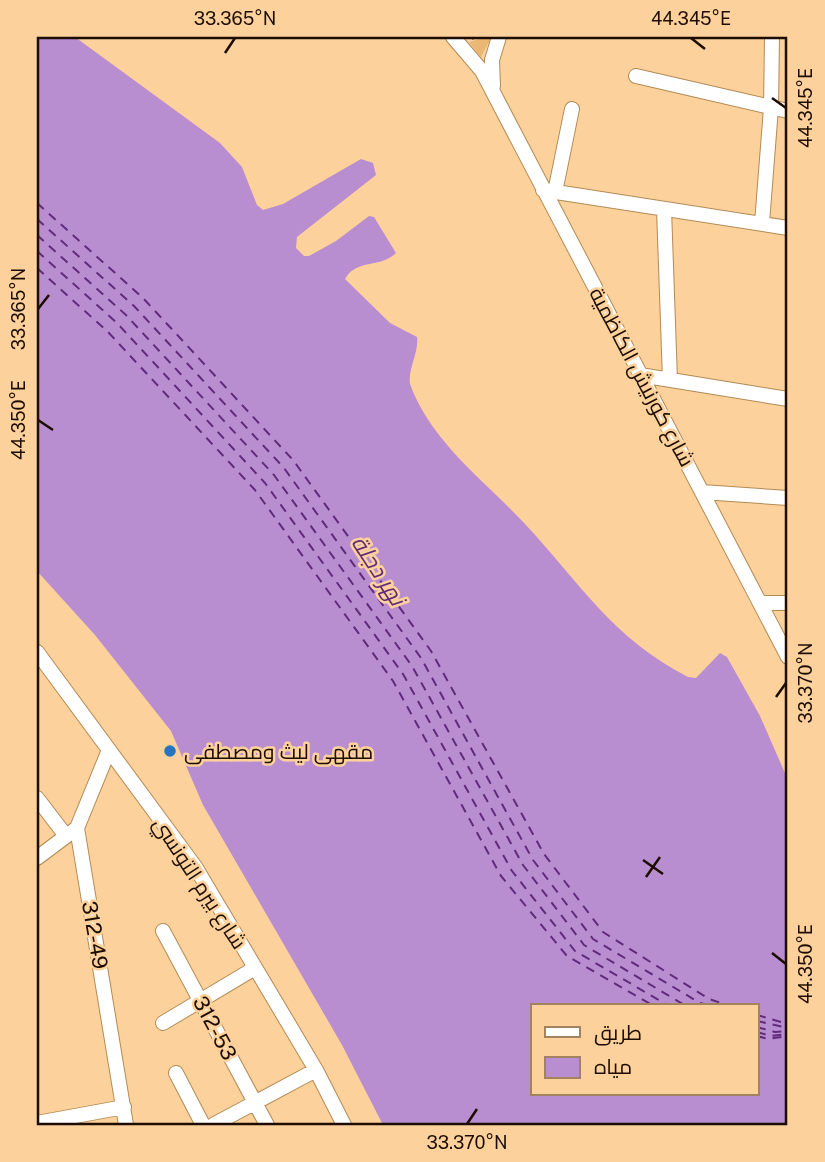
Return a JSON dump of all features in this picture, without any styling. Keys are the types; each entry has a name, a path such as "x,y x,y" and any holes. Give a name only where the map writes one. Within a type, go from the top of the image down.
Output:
{"street":[{"name":"شارع كورنيش الكاظمية","path":"453,37 482,71 549,191 640,375 788,657"},
{"name":"شارع كورنيش الكاظمية","path":"495,97 492,60 499,37"},
{"path":"762,223 771,108 772,37"},
{"path":"636,76 788,111"},
{"path":"572,110 549,191 788,228"},
{"path":"664,209 670,380"},
{"path":"640,375 788,400"},
{"path":"702,492 788,498"},
{"path":"760,603 788,603"},
{"name":"شارع بيرم التونسي","path":"37,652 195,868 316,1070 339,1123"},
{"path":"37,858 71,832 109,750"},
{"path":"37,797 71,832"},
{"name":"312-49","path":"71,832 126,1125"},
{"name":"312-53","path":"163,931 267,1125"},
{"path":"163,1023 255,968"},
{"path":"213,1125 316,1070"},
{"path":"176,1073 203,1125"},
{"path":"37,1123 124,1107"}],"path":[{"path":"469,44 470,39 484,37"}],"shaded area":[{"path":"491,38 481,57 469,42"}],"water":[{"name":"نهر دجلة","path":"37,37 75,37 220,143 242,167 257,205 263,210 283,204 361,159 373,163 376,175 297,237 296,248 304,256 309,256 336,241 369,216 374,217 396,253 383,261 356,269 345,279 390,323 417,337 410,384 419,405 445,442 525,524 617,627 638,644 688,677 696,678 720,653 727,657 760,716 788,780 788,1125 383,1125 342,1045 203,805 171,731 95,635 37,571"}],"ferry route":[{"path":"37,203 143,298 293,460 431,651 544,854 603,932 709,999 724,1004"},
{"path":"37,219 134,306 284,468 421,658 533,860 593,939 704,1004"},
{"path":"37,235 126,315 274,475 412,666 523,865 584,945 683,1004"},
{"path":"37,251 117,323 265,483 403,674 512,871 575,951 666,1004"},
{"path":"37,268 108,332 255,490 393,681 501,876 567,956 651,1004"},
{"path":"758,1015 788,1024"},
{"path":"758,1021 788,1028"},
{"path":"758,1027 775,1032 788,1031"},
{"path":"758,1032 771,1036 788,1034"},
{"path":"758,1036 768,1039 788,1036"}],"place":[{"name":"مقهى ليث ومصطفى","path":"170,751"}]}
